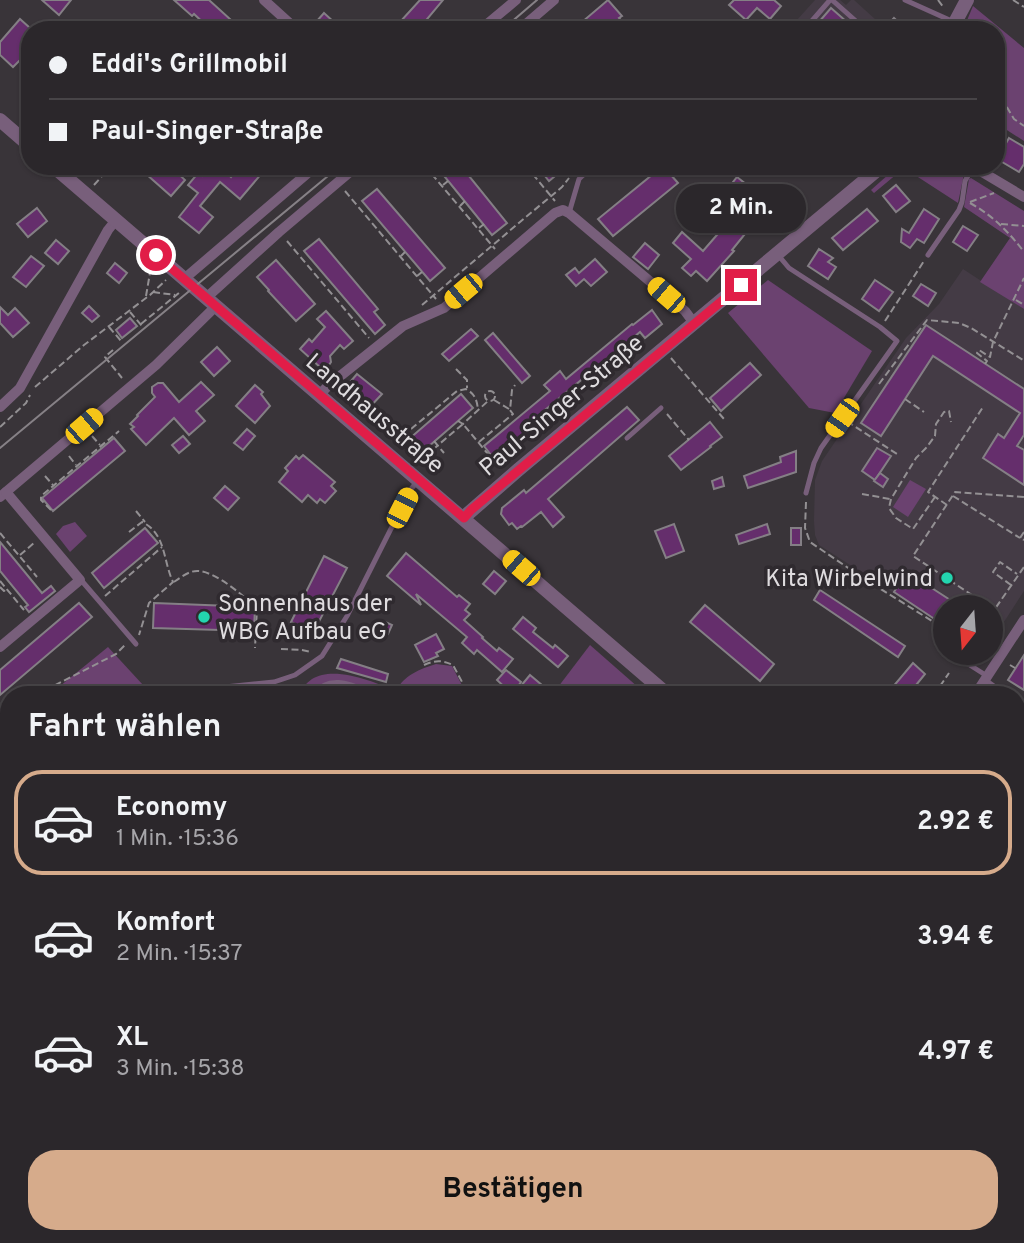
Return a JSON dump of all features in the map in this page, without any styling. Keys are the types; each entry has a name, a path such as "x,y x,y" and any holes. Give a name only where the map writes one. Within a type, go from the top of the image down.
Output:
{"street":[{"path":"264,0 288,21"},
{"path":"491,21 516,0"},
{"path":"530,21 554,0"},
{"path":"956,21 967,0"},
{"path":"0,120 21,138"},
{"name":"Landhausstraße","path":"73,175 182,285 211,303 658,686"},
{"path":"182,285 306,175"},
{"path":"0,647 80,580 43,536 3,495 156,365 279,232 346,175"},
{"name":"Paul-Singer-Straße","path":"464,518 872,175"},
{"path":"986,175 1024,197"},
{"path":"319,396 403,326 443,308 555,213 566,211 685,311 694,323"},
{"path":"0,407 20,388 116,220"},
{"path":"1003,658 1024,620"},
{"path":"981,686 998,665"},
{"path":"985,679 992,686"}],"lane":[{"path":"812,21 831,0 857,21"},
{"path":"905,0 944,21"},
{"path":"566,211 582,175"},
{"path":"928,255 958,210 968,175"},
{"path":"778,255 789,268 897,341 821,448 806,493"},
{"path":"627,438 662,409"},
{"path":"238,686 274,682 295,675 322,656 347,616 411,489 419,480"},
{"path":"80,580 136,644"},
{"path":"967,665 985,679"},
{"path":"320,686 328,682 354,686"}],"path":[{"path":"1013,0 1024,7"},
{"path":"1005,104 1014,119 1024,126"},
{"path":"93,186 102,175"},
{"path":"433,175 503,258"},
{"path":"422,305 562,187 572,175"},
{"path":"534,176 566,211"},
{"path":"442,186 448,181"},
{"path":"337,182 443,308"},
{"path":"969,203 1000,191"},
{"path":"962,200 1000,224 1024,252"},
{"path":"459,206 465,201"},
{"path":"366,216 371,212"},
{"path":"478,229 484,224"},
{"path":"1000,224 1024,226"},
{"path":"279,232 376,347"},
{"path":"383,236 388,232"},
{"path":"400,257 405,252"},
{"path":"880,327 928,255"},
{"path":"309,267 314,263"},
{"path":"145,299 151,266"},
{"path":"416,277 422,272"},
{"path":"987,360 1024,278"},
{"path":"0,427 26,403 34,388 166,279"},
{"path":"129,311 142,325 176,295 182,285"},
{"path":"329,290 333,286"},
{"path":"153,292 176,295"},
{"path":"1014,299 1024,305"},
{"path":"349,314 354,310"},
{"path":"877,387 927,320 959,323 1023,360 1024,358"},
{"path":"108,327 122,342"},
{"path":"113,350 105,356 129,388"},
{"path":"670,358 724,419"},
{"path":"456,369 467,380 466,389"},
{"path":"478,443 513,414 510,410 515,385"},
{"path":"466,389 475,397 478,410"},
{"path":"411,429 457,391 466,389"},
{"path":"488,401 485,396 490,391 495,395 494,400"},
{"path":"905,399 924,412"},
{"path":"416,464 488,401 494,400 510,410"},
{"path":"863,406 851,424 897,454"},
{"path":"947,505 928,492 983,407"},
{"path":"662,409 689,440"},
{"path":"935,497 913,529 891,514 889,508 891,499 916,458 935,436 936,424 944,412 949,411 951,422"},
{"path":"458,421 498,466"},
{"path":"84,426 101,446"},
{"path":"536,426 540,431"},
{"path":"51,510 41,500 41,496 119,431"},
{"path":"435,441 444,453"},
{"path":"60,446 77,466"},
{"path":"510,447 514,453"},
{"path":"37,466 54,486"},
{"path":"971,595 913,556 956,492 1024,497"},
{"path":"806,493 804,528 810,542 933,622"},
{"path":"862,494 891,499"},
{"path":"953,496 1022,539 1024,532"},
{"path":"136,511 158,536 173,582"},
{"path":"129,532 138,523 146,523"},
{"path":"0,533 37,577"},
{"path":"19,556 43,536"},
{"path":"99,601 163,547"},
{"path":"1012,585 993,572 1000,562 1018,575"},
{"path":"1003,598 1024,567"},
{"path":"54,686 116,654 126,644 136,644 149,603 185,574 199,570 239,593 257,608 255,648"},
{"path":"0,581 32,620"},
{"path":"0,587 4,591 7,589"},
{"path":"281,649 309,652"},
{"path":"424,665 444,661 453,665 464,686"},
{"path":"1003,663 1015,668"},
{"path":"940,686 949,673"}],"shaded area":[{"path":"815,0 840,0 846,5 854,0 877,21 796,21"},
{"path":"973,6 991,21 967,21"},
{"path":"1005,32 1024,48 1024,141 1005,129"},
{"path":"888,175 896,175 874,193 871,190"},
{"path":"915,175 964,175 958,203"},
{"path":"971,178 1024,211 1024,309 980,282 1010,238 964,207"},
{"path":"963,269 1024,309 1024,591 1003,623 1003,595 933,595 933,618 819,545 815,535 815,480 822,461 906,338 939,304"},
{"path":"768,280 872,351 835,413 809,408 728,313"},
{"path":"910,480 926,489 908,517 893,507"},
{"path":"75,522 87,536 70,552 56,534 63,526"},
{"path":"590,645 637,686 559,686"},
{"path":"108,647 143,685 142,686 60,686"},
{"path":"436,664 452,666 462,686 398,686 418,671"},
{"path":"331,674 354,676 384,686 305,686 312,679"}],"building":[{"path":"42,0 71,0 59,15"},
{"path":"174,0 209,0 232,21 201,21 194,14 192,16"},
{"path":"420,0 443,0 426,21 401,21"},
{"path":"608,0 622,16 619,18 622,21 583,21"},
{"path":"734,0 774,0 781,6 770,19 757,8 746,20 729,5"},
{"path":"831,8 846,21 820,21"},
{"path":"324,13 333,21 317,21"},
{"path":"20,19 22,21 21,61 13,67 0,55 0,42"},
{"path":"1009,138 1024,147 1024,164 1019,172 1005,164 1005,145"},
{"path":"147,175 180,175 185,180 171,196"},
{"path":"196,175 260,175 240,199 220,182 200,206 213,217 199,233 179,217 198,193 188,185"},
{"path":"443,175 468,175 507,223 492,235"},
{"path":"544,175 556,175 549,181"},
{"path":"652,175 671,175 678,183 613,236 598,219"},
{"path":"737,177 770,203 732,250 734,251 707,281 696,271 691,276 682,268 691,259 673,243 682,232 703,251 743,205 726,191"},
{"path":"896,185 910,201 896,212 883,196"},
{"path":"377,189 445,268 430,281 362,201"},
{"path":"37,208 47,221 28,237 17,224"},
{"path":"867,209 878,221 843,250 832,238"},
{"path":"924,209 939,219 924,243 917,239 910,248 901,242 902,229 909,233"},
{"path":"963,226 978,235 967,251 953,242"},
{"path":"319,239 378,309 374,312 385,325 375,334 304,251"},
{"path":"56,240 69,251 58,264 45,253"},
{"path":"645,243 659,255 648,269 633,257"},
{"path":"819,249 833,258 828,262 836,267 828,279 808,266"},
{"path":"31,256 44,266 26,287 13,277"},
{"path":"595,259 607,272 591,286 584,279 576,286 566,275 575,268 579,273"},
{"path":"276,260 315,304 296,321 257,277"},
{"path":"115,263 127,273 119,283 107,273"},
{"path":"875,280 893,292 879,311 862,299"},
{"path":"921,284 936,293 928,306 913,296"},
{"path":"89,306 99,316 92,322 82,313"},
{"path":"0,307 8,315 15,308 29,323 13,337 0,323"},
{"path":"652,310 662,324 645,338 640,332 626,344 630,349 590,381 586,376 544,411 548,416 495,460 484,446 550,391 544,385 560,371 566,379"},
{"path":"326,311 353,341 344,349 340,345 330,356 331,362 327,368 321,368 300,349 309,339 312,342 325,327 317,319"},
{"path":"130,318 137,326 122,338 116,330"},
{"path":"926,325 1024,389 1024,435 1017,446 1024,450 1024,485 983,458 998,434 1004,438 1020,413 933,356 881,436 861,423"},
{"path":"471,329 478,336 449,361 442,354"},
{"path":"493,333 530,376 522,383 485,340"},
{"path":"217,347 230,361 214,376 201,362"},
{"path":"750,363 761,375 721,411 710,398"},
{"path":"357,374 382,394 368,409 345,388"},
{"path":"201,382 214,395 196,411 205,421 189,435 174,418 146,445 131,429 134,427 130,424 155,397 152,387 163,383 179,402"},
{"path":"255,385 263,392 261,394 270,406 255,423 236,406"},
{"path":"461,394 473,408 421,453 409,439"},
{"path":"627,407 639,420 548,499 564,517 553,527 541,512 522,527 517,529 512,523 509,525 501,514 502,508 524,490 526,493"},
{"path":"710,422 722,437 681,470 669,456"},
{"path":"247,429 255,436 243,450 234,443"},
{"path":"183,436 190,444 179,453 172,445"},
{"path":"114,438 125,451 53,511 42,498"},
{"path":"877,448 891,456 875,480 862,471"},
{"path":"796,451 796,472 748,488 744,476 781,462 780,457"},
{"path":"303,455 335,482 331,486 336,491 325,503 320,499 317,503 308,495 302,502 279,482 288,471 285,468 296,456 299,459"},
{"path":"880,473 888,479 883,487 874,481"},
{"path":"722,477 724,486 714,489 712,481"},
{"path":"225,486 239,498 228,510 214,498"},
{"path":"674,524 684,551 666,558 655,531"},
{"path":"767,524 770,534 739,544 736,535"},
{"path":"145,528 158,543 104,588 92,573"},
{"path":"791,528 801,528 801,545 791,545"},
{"path":"0,542 42,593 51,586 55,591 29,612 25,607 28,605 0,571"},
{"path":"406,553 457,597 459,595 470,604 465,610 470,614 464,620 497,651 499,648 513,659 502,672 477,650 474,654 462,643 467,637 416,594 421,605 387,576"},
{"path":"324,556 347,568 313,633 291,622"},
{"path":"494,571 506,581 495,594 483,584"},
{"path":"907,572 942,595 933,595 933,618 894,592"},
{"path":"820,590 905,646 898,657 814,600"},
{"path":"79,603 92,617 11,686 0,686 0,670"},
{"name":"Sonnenhaus der WBG Aufbau eG","path":"154,603 255,607 254,631 153,628"},
{"path":"705,605 774,664 760,681 690,622"},
{"path":"523,617 536,628 533,632 568,656 558,667 513,629"},
{"path":"383,621 392,625 388,634 378,629"},
{"path":"436,634 444,649 436,653 438,656 424,662 415,645"},
{"path":"1024,655 1024,686 1018,686 1008,680"},
{"path":"341,659 388,674 386,682 337,668"},
{"path":"913,663 925,674 915,686 894,686"},
{"path":"506,670 521,682 518,686 503,686 497,680"},
{"path":"530,675 543,686 521,686"}],"tram line":[{"path":"512,21 537,0"},
{"path":"0,448 329,175"}],"place":[{"name":"Kita Wirbelwind","path":"947,578"},
{"name":"Sonnenhaus der WBG Aufbau eG","path":"204,617"}],"route":[{"path":"156,255 464,518 741,285"}]}
